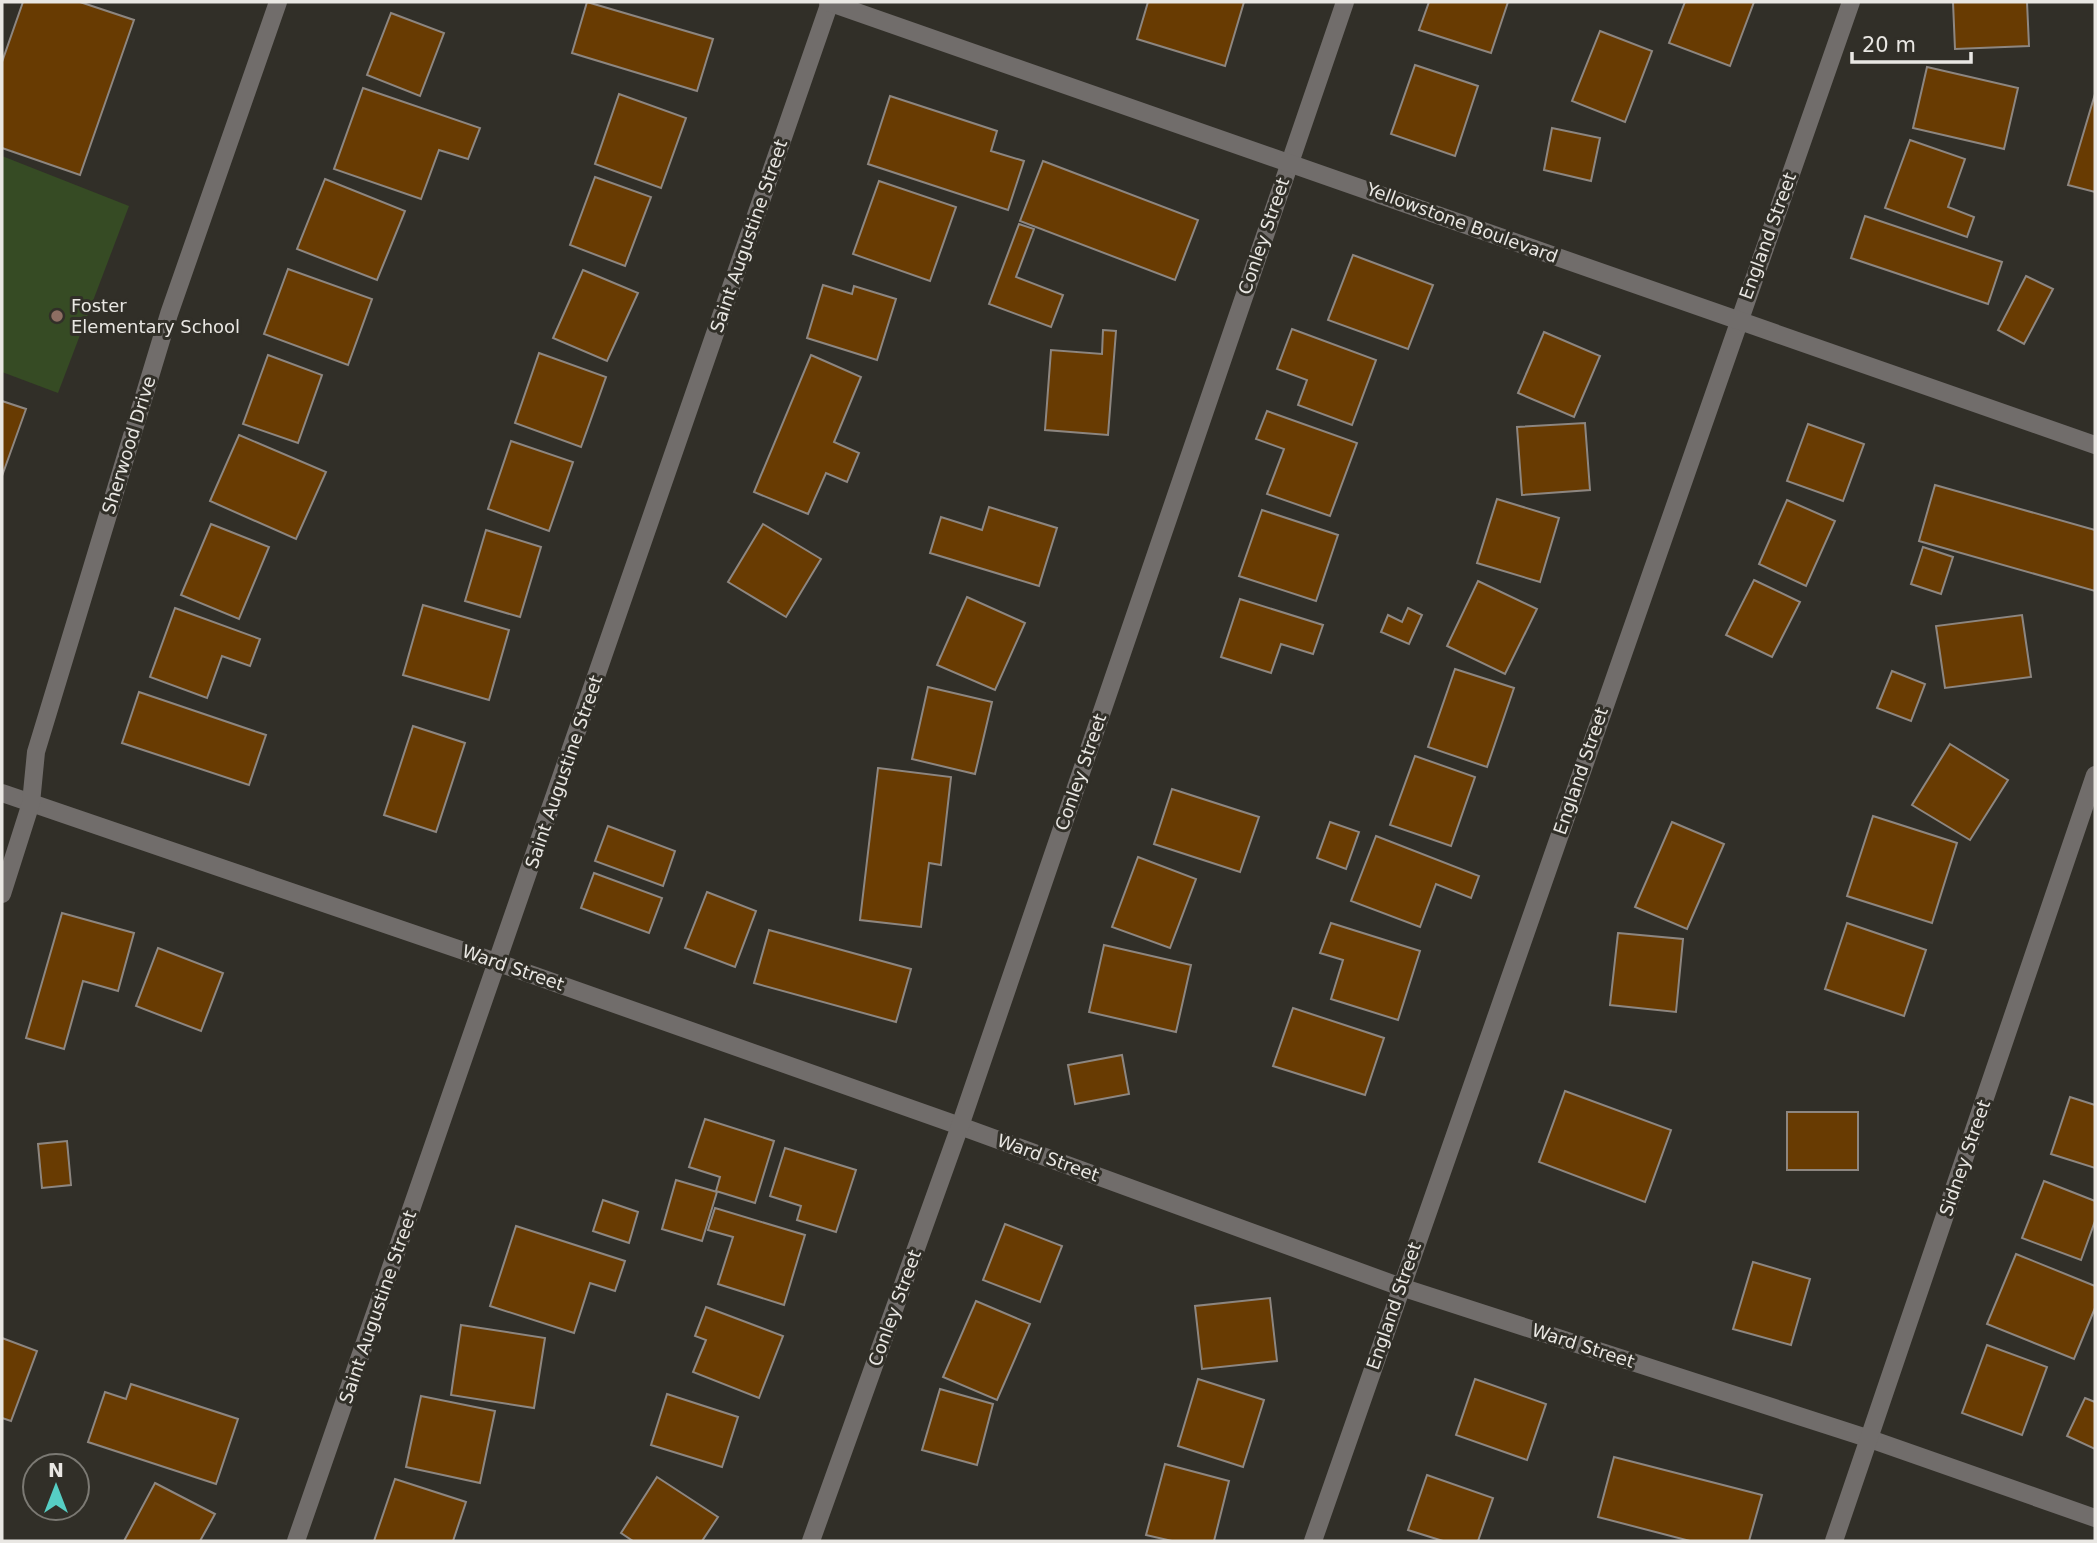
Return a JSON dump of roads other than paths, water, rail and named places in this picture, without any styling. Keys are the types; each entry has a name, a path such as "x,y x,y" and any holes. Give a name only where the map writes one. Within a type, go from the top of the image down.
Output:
{"street":[{"name":"Sherwood Drive","path":"2,894 32,803 36,752 169,314 278,2"},
{"name":"Yellowstone Boulevard","path":"829,2 2095,445"},
{"name":"Saint Augustine Street","path":"296,1541 499,963 829,2"},
{"name":"Conley Street","path":"811,1541 960,1126 1345,2"},
{"name":"England Street","path":"1313,1541 1851,2"},
{"name":"Sidney Street","path":"1834,1541 2095,775"},
{"name":"Ward Street","path":"2,793 499,963 960,1126 1401,1287 1870,1439 2095,1518"}],"place":[{"name":"Foster Elementary School","path":"57,316"}]}
